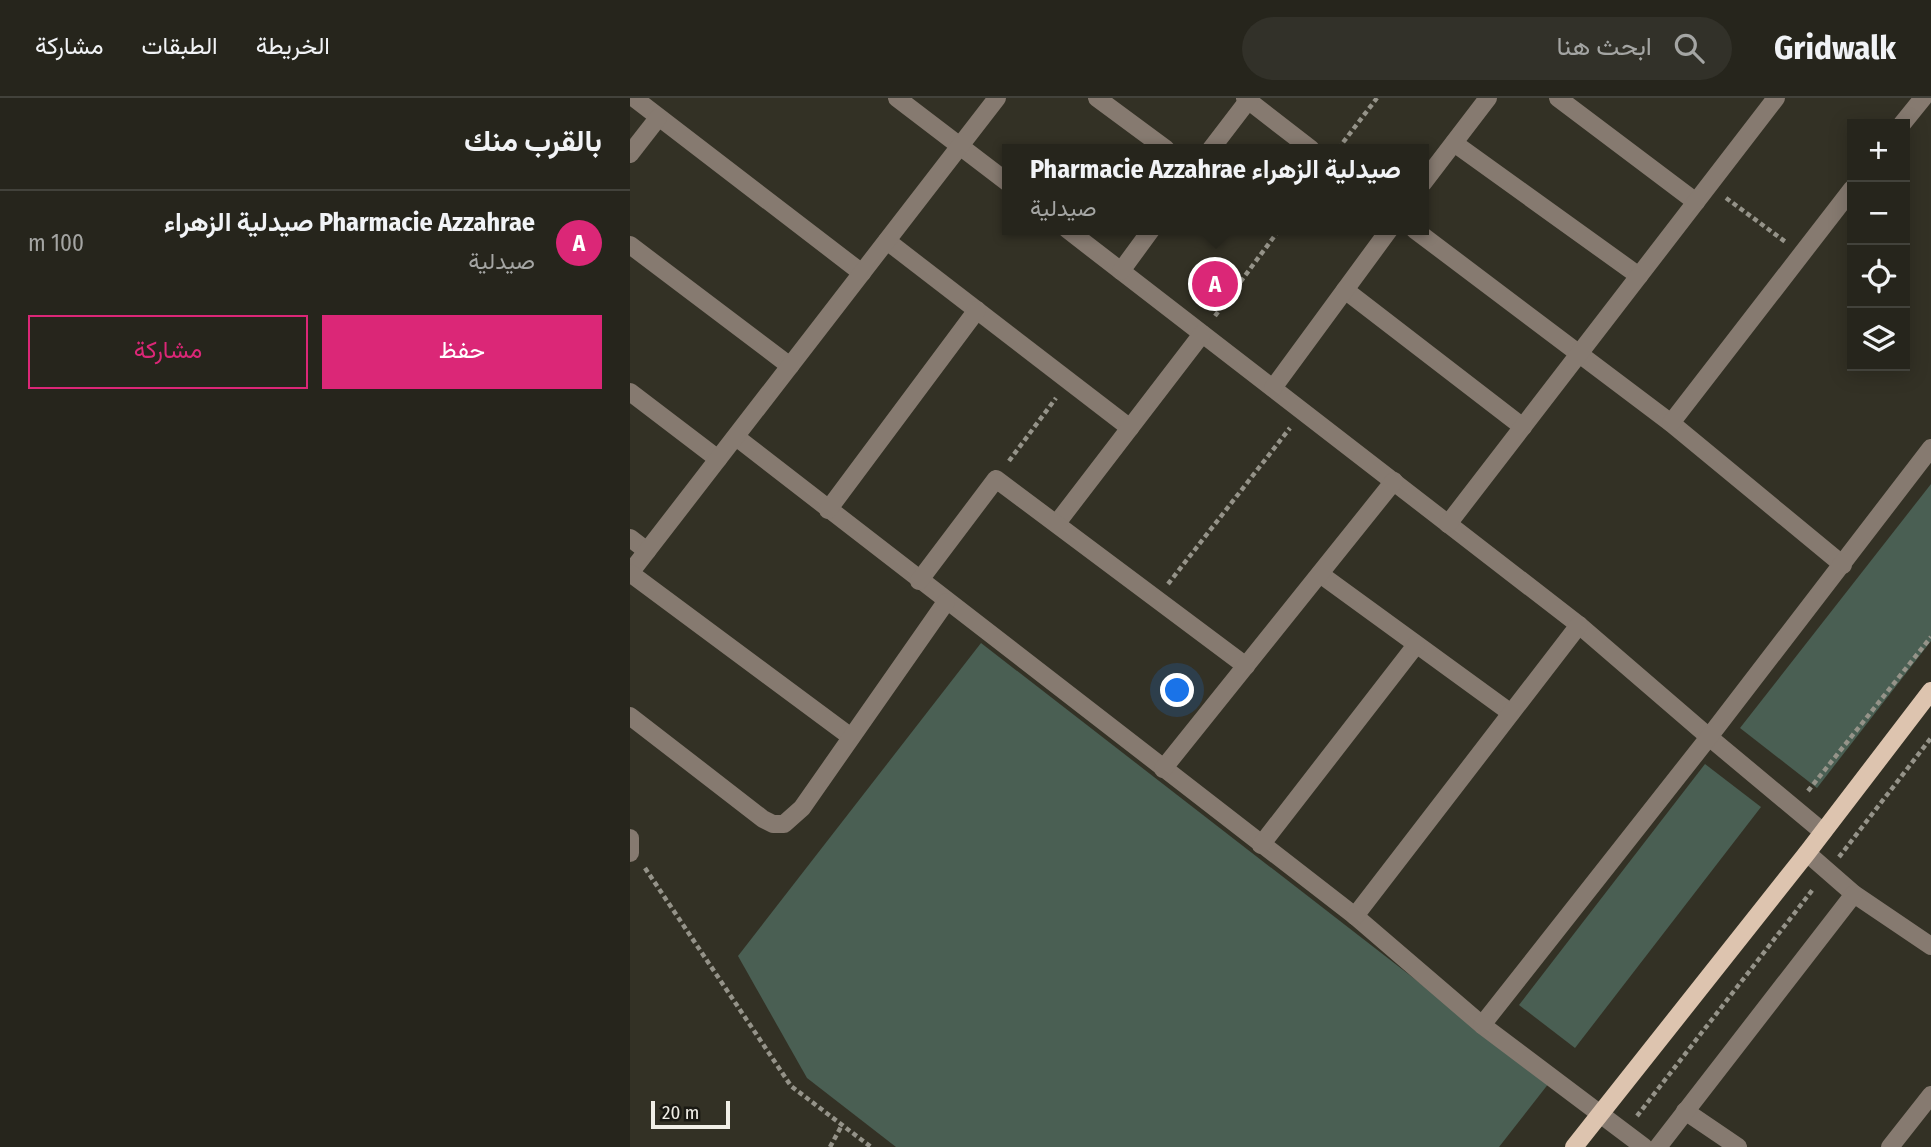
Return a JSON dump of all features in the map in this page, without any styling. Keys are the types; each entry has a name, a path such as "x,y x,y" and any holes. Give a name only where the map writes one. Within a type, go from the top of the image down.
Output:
{"main road":[{"path":"1574,1147 1807,853 1931,691"}],"street":[{"path":"634,98 862,272"},
{"path":"897,98 1002,178"},
{"path":"851,737 630,573 997,98"},
{"path":"1097,98 1159,144"},
{"path":"1429,175 1488,98"},
{"path":"1558,98 1696,202"},
{"path":"1448,524 1776,98"},
{"path":"1215,144 1248,99 1305,144"},
{"path":"1907,119 1927,99"},
{"path":"630,154 658,118"},
{"path":"1454,143 1639,276"},
{"path":"1671,423 1847,195"},
{"path":"1074,235 1579,625 1823,832"},
{"path":"1121,271 1147,235"},
{"path":"1273,388 1385,235"},
{"path":"1422,235 1671,423 1843,565"},
{"path":"887,241 1130,428"},
{"path":"630,245 790,366"},
{"path":"1345,290 1523,427"},
{"path":"828,510 977,310"},
{"path":"1057,523 1202,334"},
{"path":"630,392 718,459"},
{"path":"736,437 1355,916 1482,1025 1644,1147"},
{"path":"1482,1025 1843,565 1931,448"},
{"path":"919,581 996,479 1246,666"},
{"path":"1163,769 1394,481"},
{"path":"630,538 647,551"},
{"path":"1320,575 1511,713"},
{"path":"630,716 763,819 773,824 784,824 793,819 946,602"},
{"path":"1355,916 1579,625"},
{"path":"1261,845 1416,645"},
{"path":"1807,853 1854,894 1931,946"},
{"path":"1658,1147 1854,894"},
{"path":"1890,1147 1931,1095"},
{"path":"1685,1111 1738,1147"}],"path":[{"path":"1342,144 1377,98"},
{"path":"1709,185 1802,253"},
{"path":"1202,334 1275,235"},
{"path":"996,479 1069,381"},
{"path":"1157,598 1303,411"},
{"path":"1799,785 1809,792 1931,637"},
{"path":"1624,1132 1931,738"},
{"path":"630,847 791,1086 871,1147"},
{"path":"830,1147 842,1125"}],"green space":[{"path":"1931,484 1931,641 1817,788 1740,728"},
{"path":"981,643 1549,1083 1499,1147 896,1147 807,1078 738,956"},
{"path":"1705,764 1761,807 1575,1048 1519,1005"}],"place":[{"name":"Pharmacie Azzahrae صيدلية الزهراء","path":"1215,284"}]}
